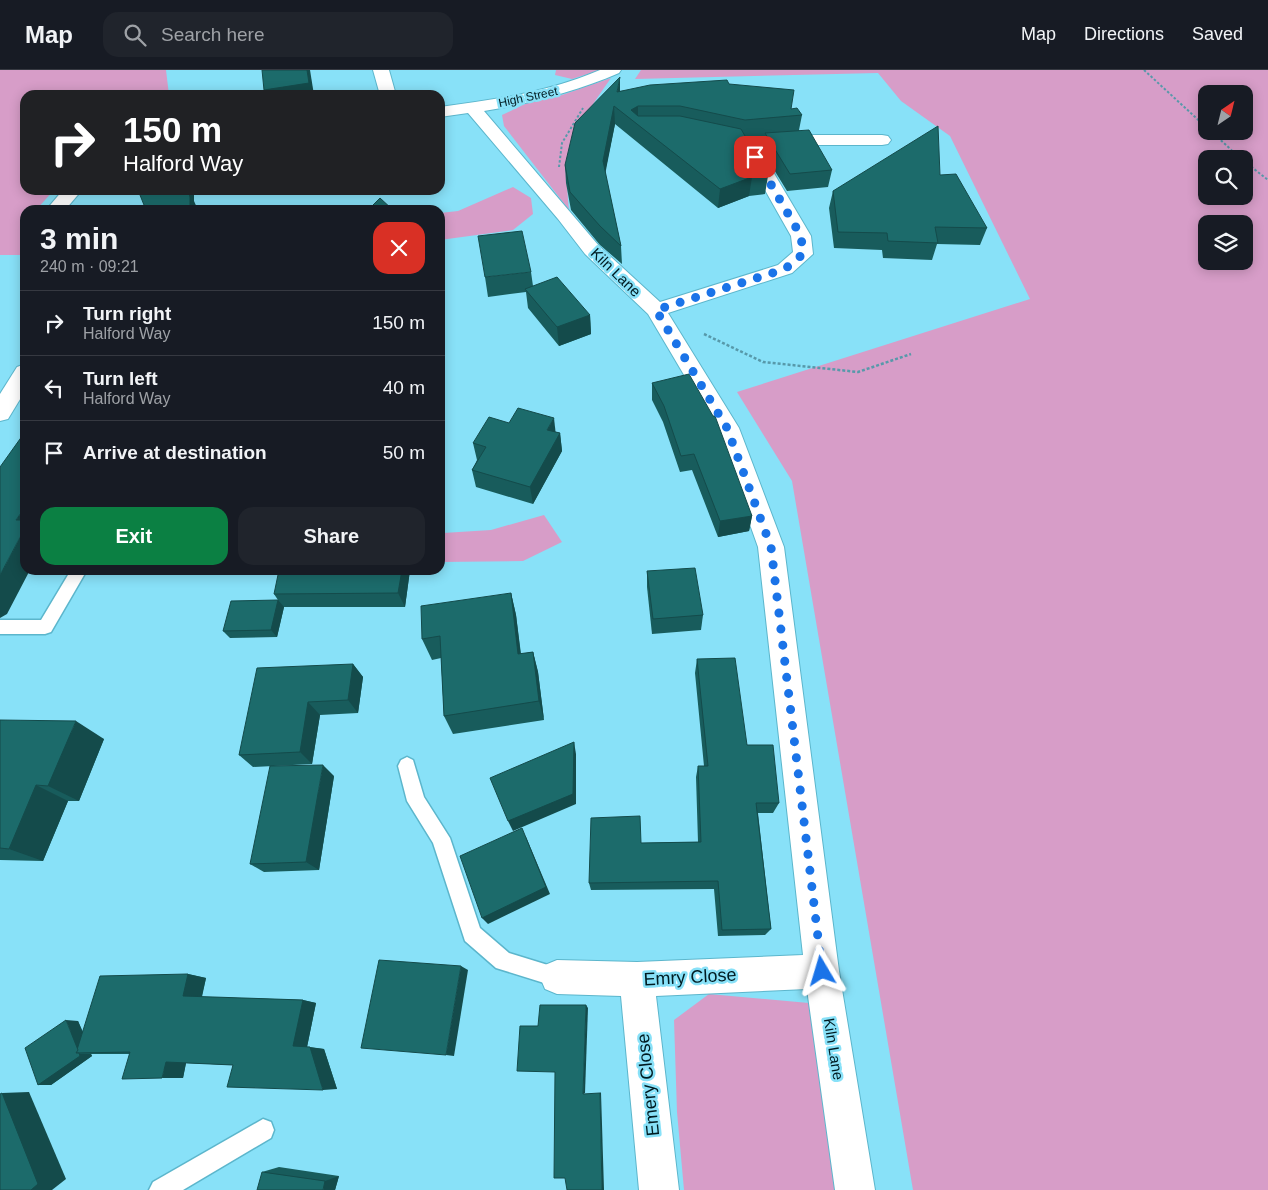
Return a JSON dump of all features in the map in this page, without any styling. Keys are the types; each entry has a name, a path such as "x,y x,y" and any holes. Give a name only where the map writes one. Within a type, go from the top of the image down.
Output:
{"street":[{"path":"381,70 387,90"},
{"name":"High Street","path":"445,111 537,97 573,87 613,70"},
{"name":"Kiln Lane","path":"473,108 565,215 592,250 656,310 727,428 771,547 822,971 855,1190"},
{"path":"656,310 785,269 803,254 801,236 748,148 800,140 882,140"},
{"path":"60,205 68,195"},
{"path":"0,413 20,380"},
{"name":"Emry Close","path":"557,977 637,979 822,971"},
{"name":"Emery Close","path":"637,979 659,1190"}],"lane":[{"path":"0,627 45,627 76,575"},
{"path":"407,766 416,801 441,838 472,934 503,961 557,977"},
{"path":"160,1190 263,1130"}],"path":[{"path":"1144,70 1198,120"},
{"path":"565,215 558,160 567,128 586,103"},
{"path":"1221,140 1231,150"},
{"path":"1253,168 1268,180"},
{"path":"656,310 763,362 858,372 911,354"}],"shaded area":[{"path":"0,70 166,70 168,90 20,90 20,195 50,195 40,205 20,205 20,255 0,255"},
{"path":"556,70 600,70 572,79 555,75"},
{"path":"641,70 1268,70 1268,1190 913,1190 792,481 737,392 1030,299 950,136 901,101 878,73 635,79"},
{"path":"611,78 580,125 574,139 568,170 569,210 504,126 502,115 525,104 562,95"},
{"path":"513,187 531,198 533,214 513,230 445,239 445,212 458,211"},
{"path":"544,515 562,542 523,561 445,562 445,533 491,530"},
{"path":"709,994 820,1004 835,1190 684,1190 677,1112 674,1020"}],"building":[{"path":"262,70 307,70 309,83 264,90"},
{"path":"620,77 617,92 650,85 727,80 729,84 794,90 791,109 797,108 802,115 745,120 680,106 638,106 631,110 638,116 680,116 741,129 768,176 752,177 720,189 614,106 603,161 621,246 600,226 570,192 565,165 575,123"},
{"path":"938,126 940,175 956,174 987,228 935,227 938,243 888,241 887,233 838,232 833,191"},
{"path":"809,130 832,170 790,174 765,133"},
{"path":"140,195 189,195 190,197 190,205 144,205"},
{"path":"380,198 388,205 373,205"},
{"path":"522,231 531,272 485,277 478,236"},
{"path":"557,277 590,315 557,327 525,289"},
{"path":"689,374 713,416 715,416 752,516 720,521 694,454 681,456 664,406 652,383"},
{"path":"518,408 554,418 547,430 560,433 530,487 472,470 486,447 473,443 489,417 509,423"},
{"path":"20,439 20,514 16,520 20,520 20,537 0,575 0,467"},
{"path":"695,568 703,615 653,619 647,571"},
{"path":"278,575 401,575 398,593 274,594"},
{"path":"511,593 518,654 533,652 539,701 444,716 440,636 422,639 421,606"},
{"path":"278,600 271,630 223,631 231,601"},
{"path":"735,658 747,745 773,745 779,803 756,803 771,929 722,930 718,881 589,883 591,818 640,816 641,843 701,842 698,766 708,766 697,659"},
{"path":"353,664 348,700 308,702 300,752 239,755 257,668"},
{"path":"0,720 76,721 48,786 36,785 9,849 0,848"},
{"path":"574,742 573,794 508,821 490,778"},
{"path":"323,765 306,862 250,864 270,766"},
{"path":"522,828 546,887 482,918 460,856"},
{"path":"379,960 461,966 446,1055 361,1048"},
{"path":"188,974 183,996 303,1000 293,1046 310,1047 323,1090 227,1087 233,1065 166,1062 162,1078 122,1079 130,1052 76,1053 100,976"},
{"path":"540,1005 586,1005 583,1094 600,1093 602,1190 567,1190 565,1178 554,1178 555,1072 517,1071 520,1026 538,1026"},
{"path":"66,1020 78,1050 76,1053 79,1053 80,1056 38,1085 25,1048"},
{"path":"2,1093 38,1184 31,1190 0,1190 0,1094"},
{"path":"262,1172 325,1181 323,1190 257,1190"}],"route":[{"path":"755,157 801,236 803,254 785,269 656,310 727,428 771,547 822,971"}]}
